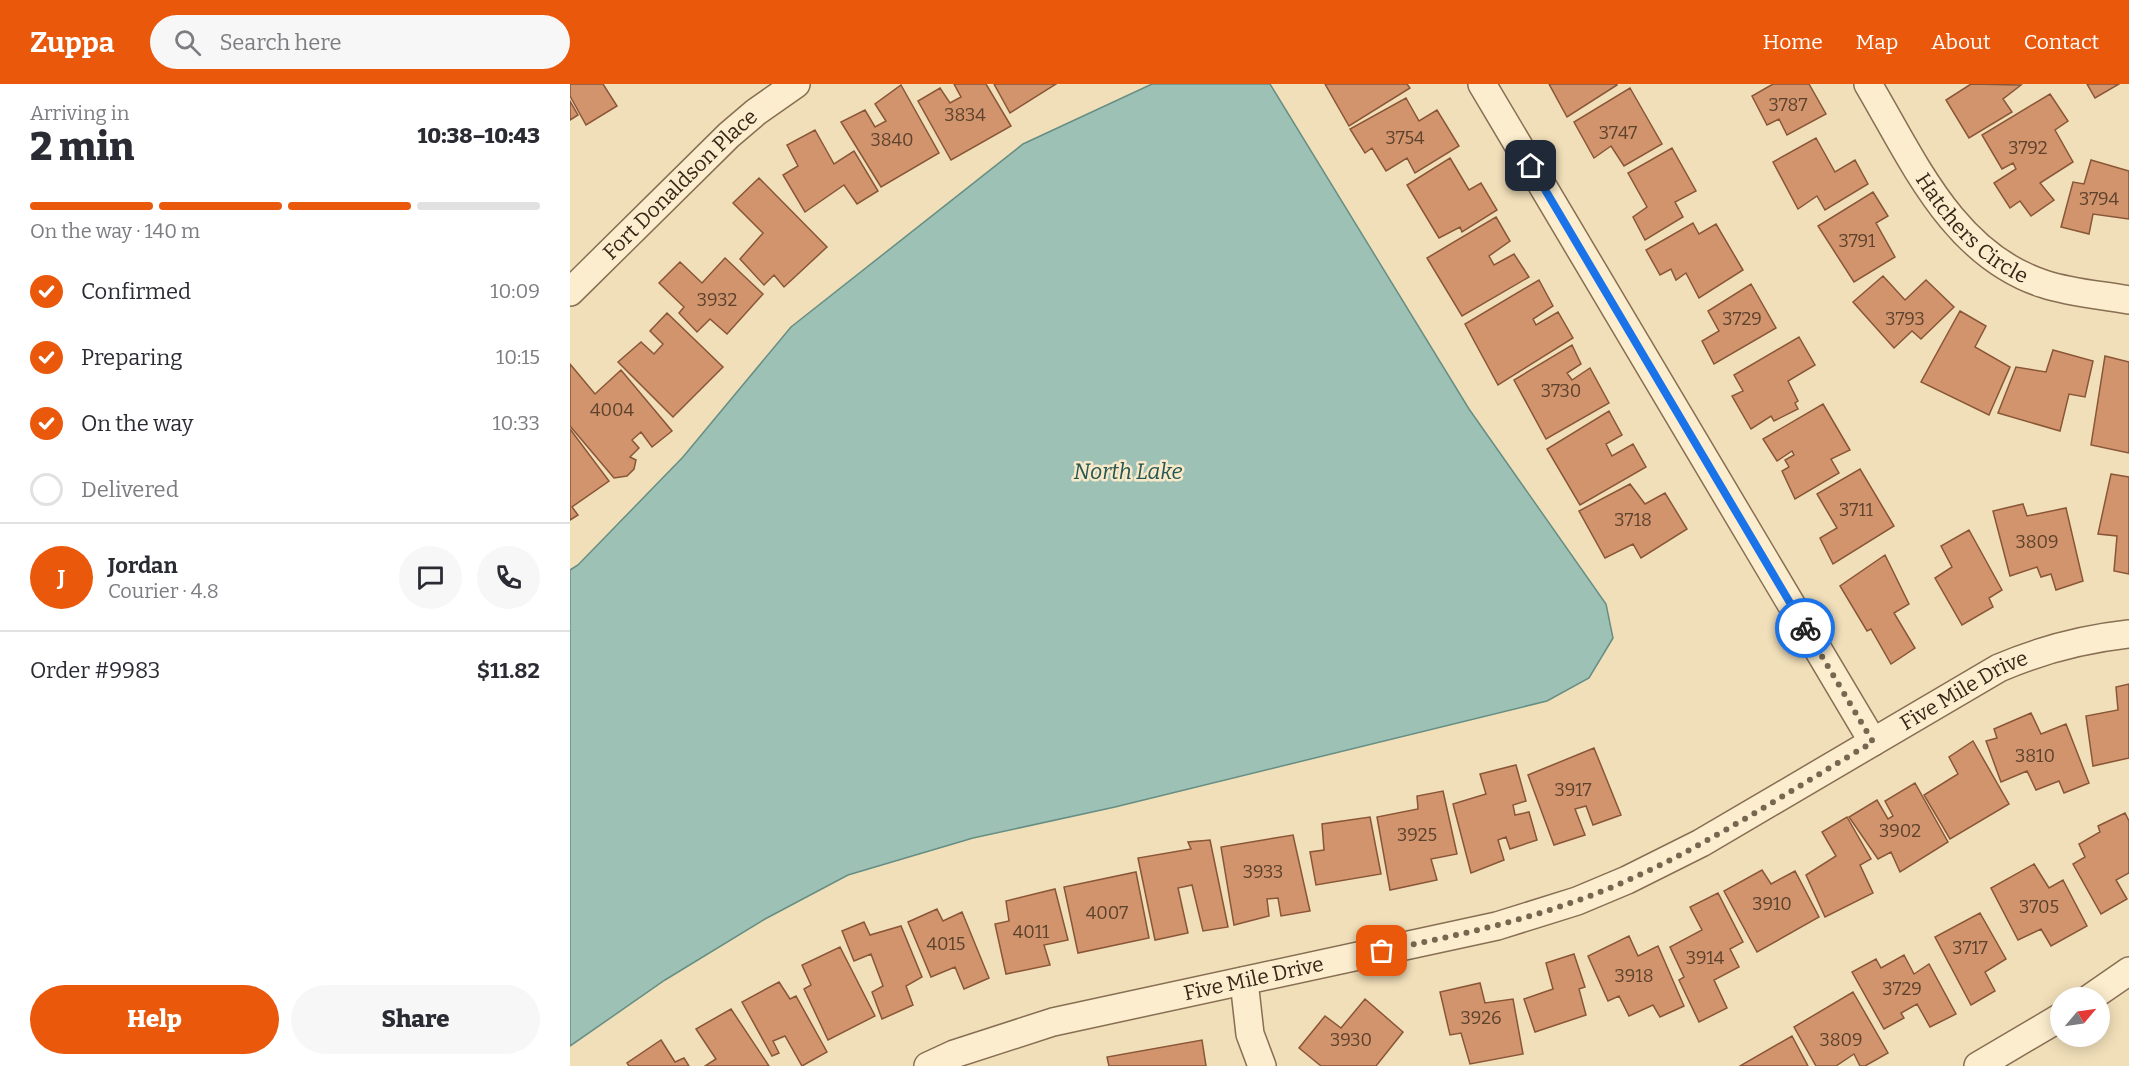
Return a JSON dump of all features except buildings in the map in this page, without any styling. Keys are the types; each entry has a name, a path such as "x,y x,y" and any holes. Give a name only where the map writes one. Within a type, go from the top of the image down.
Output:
{"street":[{"name":"Fort Donaldson Place","path":"570,292 729,135 756,112 796,84"},
{"path":"1482,84 1873,742"},
{"name":"Hatchers Circle","path":"1868,84 1950,218 1980,250 2022,276 2045,285 2129,300"},
{"name":"Five Mile Drive","path":"928,1066 954,1054 1053,1022 1497,926 1577,901 1627,880 1701,843 1999,668 2032,654 2067,644 2129,634"},
{"path":"2106,987 2129,971"},
{"path":"1244,981 1250,1034 1262,1066"},
{"path":"1978,1066 2050,1023"}],"water":[{"name":"North Lake","path":"1152,84 1270,84 1469,409 1606,604 1613,638 1589,678 1547,701 1115,807 973,838 848,875 765,919 665,980 570,1046 570,570 578,565 683,457 791,327 1023,144"}],"way so far":[{"path":"1382,951 1497,926 1577,901 1627,880 1701,843 1873,742 1805,628"}],"route":[{"path":"1531,166 1805,628"}]}
